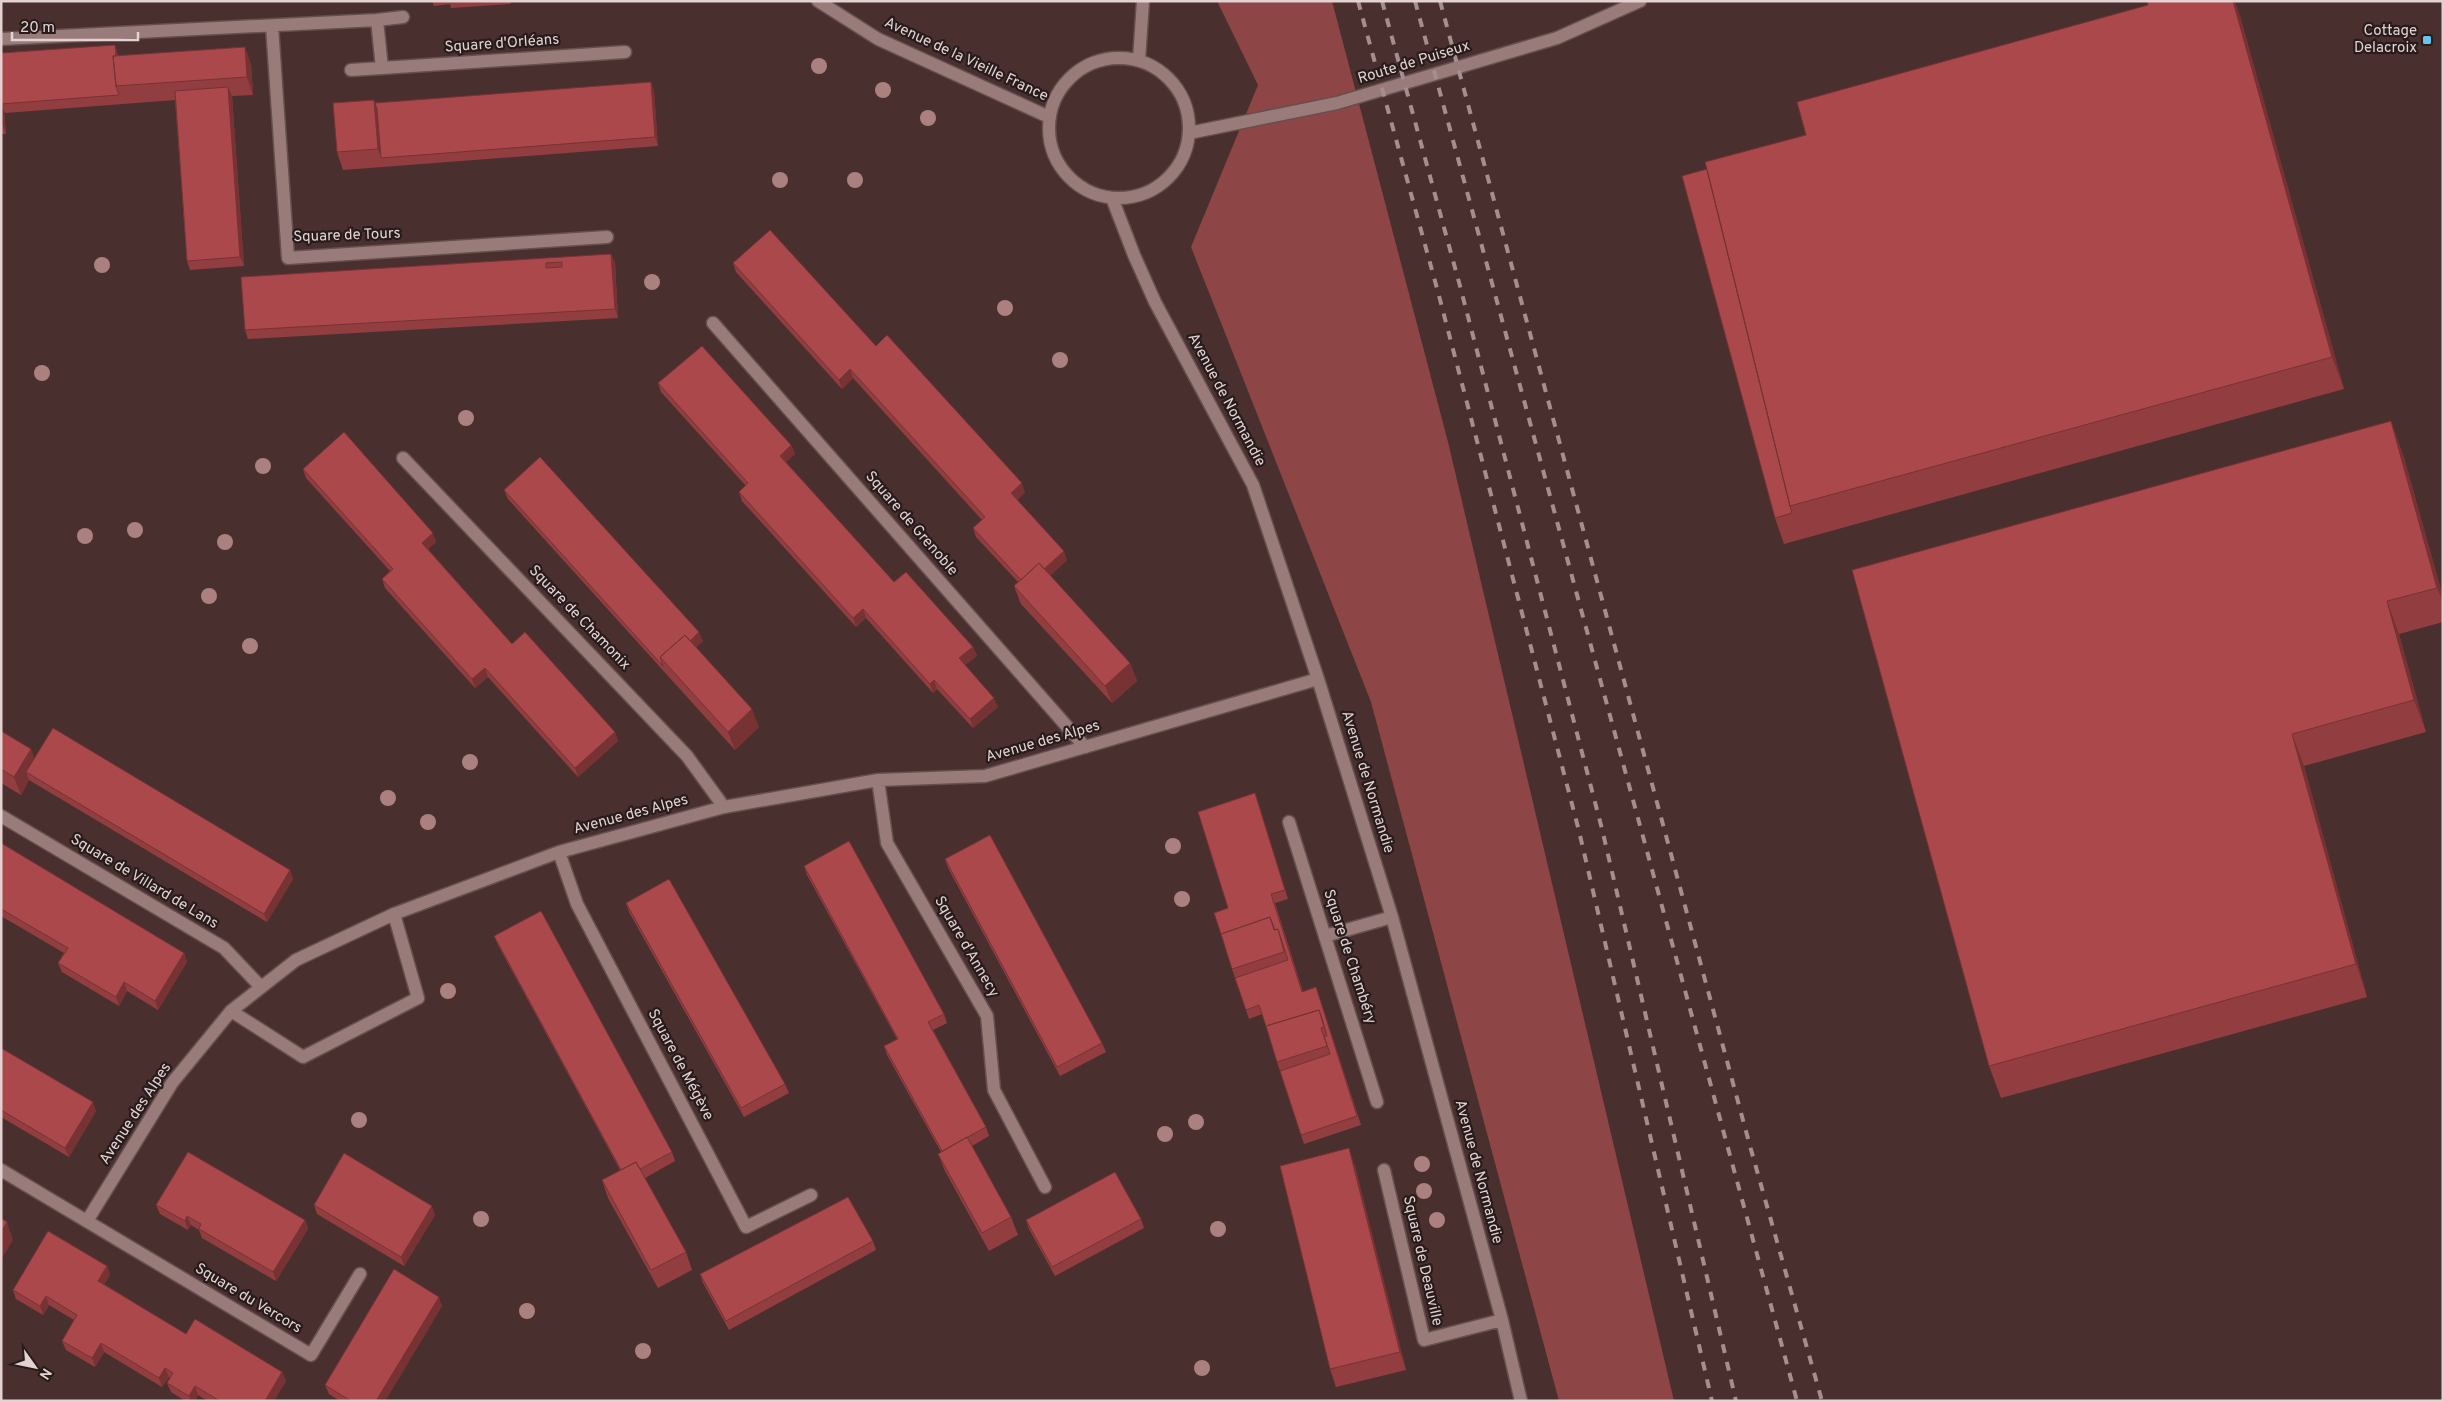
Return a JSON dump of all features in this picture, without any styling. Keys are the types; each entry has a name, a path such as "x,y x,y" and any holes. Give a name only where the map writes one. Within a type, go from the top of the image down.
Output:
{"street":[{"name":"Avenue de la Vieille France","path":"818,1 878,39 1049,116"},
{"path":"1139,60 1143,1"},
{"name":"Route de Puiseux","path":"1189,133 1337,103 1556,38 1640,1"},
{"path":"1,39 272,26 403,17"},
{"path":"377,20 382,68"},
{"name":"Square de Tours","path":"272,26 288,258 607,237"},
{"name":"Square d'Orléans","path":"351,70 625,52"},
{"path":"1115,57 1139,60 1161,71 1177,87 1187,109 1189,133 1184,155 1172,174 1155,188 1134,196 1112,198 1090,192 1071,180 1057,161 1049,140 1049,116 1057,94 1072,75 1092,62 1115,57"},
{"name":"Avenue de Normandie","path":"1112,198 1155,302 1253,486 1318,679 1392,917 1502,1320 1521,1401"},
{"name":"Square de Grenoble","path":"713,323 1085,747"},
{"name":"Square de Chamonix","path":"403,458 687,756 724,807"},
{"name":"Avenue des Alpes","path":"87,1221 172,1082 231,1011 296,960 394,914 559,852 724,807 878,780 984,776 1318,679"},
{"name":"Square d'Annecy","path":"878,780 887,843 987,1016 994,1090 1045,1187"},
{"name":"Square de Villard de Lans","path":"1,816 224,948 261,988"},
{"name":"Square de Chambéry","path":"1288,822 1377,1102"},
{"name":"Square de Mégève","path":"559,852 577,904 746,1227 810,1195"},
{"path":"231,1011 303,1057 418,998 394,914"},
{"path":"1325,936 1392,917"},
{"path":"1,1170 87,1221"},
{"name":"Square de Deauville","path":"1384,1170 1424,1340 1502,1320"},
{"name":"Square du Vercors","path":"87,1221 311,1355 360,1274"}],"shaded area":[{"path":"1217,1 1332,1 1448,442 1674,1401 1559,1401 1371,702 1191,247 1258,85"}],"building":[{"path":"2147,1 2233,1 2332,357 1790,506 1705,162 1806,135 1797,102 2148,5"},
{"path":"115,45 116,56 113,56 116,86 119,95 1,104 1,53"},
{"path":"245,47 247,77 116,86 113,56"},
{"path":"651,82 655,137 381,158 375,103"},
{"path":"228,87 240,257 187,261 175,91"},
{"path":"374,100 378,149 337,152 333,103"},
{"path":"1707,169 1792,513 1775,518 1682,176"},
{"path":"770,230 876,346 887,335 1022,483 1011,493 1064,551 1044,569 1039,563 1021,580 973,528 985,517 850,369 839,380 733,263"},
{"path":"611,254 615,309 245,330 241,277","holes":["562,262 562,267 546,268 546,263"]},
{"path":"702,346 791,445 780,456 894,582 906,572 973,647 959,658 994,698 970,719 934,680 930,684 863,609 853,618 739,492 748,483 658,383"},
{"path":"2391,421 2437,588 2387,601 2414,700 2292,734 2356,964 1989,1066 1852,570"},
{"path":"344,432 433,533 422,543 512,644 525,632 615,732 575,768 485,668 472,679 382,579 393,569 303,469"},
{"path":"540,457 699,632 690,641 685,635 660,657 663,666 504,490"},
{"path":"1039,563 1130,663 1105,686 1014,586"},
{"path":"685,635 752,709 728,732 660,657"},
{"path":"53,728 290,870 264,914 26,772"},
{"path":"1,731 31,749 14,777 1,769"},
{"path":"1255,793 1285,890 1271,894 1302,992 1316,987 1357,1116 1301,1135 1280,1071 1330,1054 1324,1036 1327,1036 1322,1018 1319,1010 1266,1026 1259,1005 1246,1010 1235,978 1288,960 1278,929 1275,930 1270,917 1221,934 1214,913 1228,908 1198,812"},
{"path":"990,835 1102,1043 1057,1067 945,859"},
{"path":"849,841 944,1014 928,1022 986,1127 942,1151 884,1046 898,1039 804,866"},
{"path":"1,843 184,953 155,1001 124,982 116,997 58,963 68,948 1,909"},
{"path":"669,879 785,1084 741,1108 626,903"},
{"path":"541,911 672,1152 640,1169 636,1162 621,1170 494,936"},
{"path":"1270,917 1274,930 1278,929 1284,952 1232,969 1221,934"},
{"path":"1319,1010 1324,1027 1321,1028 1327,1046 1277,1062 1266,1026"},
{"path":"1,1048 93,1102 65,1148 1,1110"},
{"path":"967,1137 1011,1217 982,1233 938,1154"},
{"path":"1349,1148 1400,1352 1330,1369 1280,1166"},
{"path":"188,1152 305,1220 273,1272 199,1229 201,1224 187,1216 185,1221 156,1205"},
{"path":"344,1153 432,1206 401,1257 314,1205"},
{"path":"636,1162 686,1252 651,1270 602,1180"},
{"path":"1115,1172 1141,1219 1052,1267 1026,1220"},
{"path":"848,1197 873,1241 726,1321 700,1274"},
{"path":"1,1218 7,1222 1,1232"},
{"path":"48,1231 107,1266 98,1281 156,1316 186,1334 195,1319 282,1372 265,1401 220,1401 195,1386 189,1396 167,1383 173,1373 165,1368 159,1378 101,1343 92,1358 62,1341 77,1315 46,1296 40,1306 13,1290"},
{"path":"394,1269 439,1297 376,1401 351,1401 325,1385"}],"railway":[{"path":"1358,1 1438,292 1579,831 1712,1401"},
{"path":"1382,1 1460,286 1602,829 1736,1401"},
{"path":"1415,1 1797,1401"},
{"path":"1440,1 1750,1146 1822,1401"}],"place":[{"name":"Cottage Delacroix","path":"2427,40"}]}
